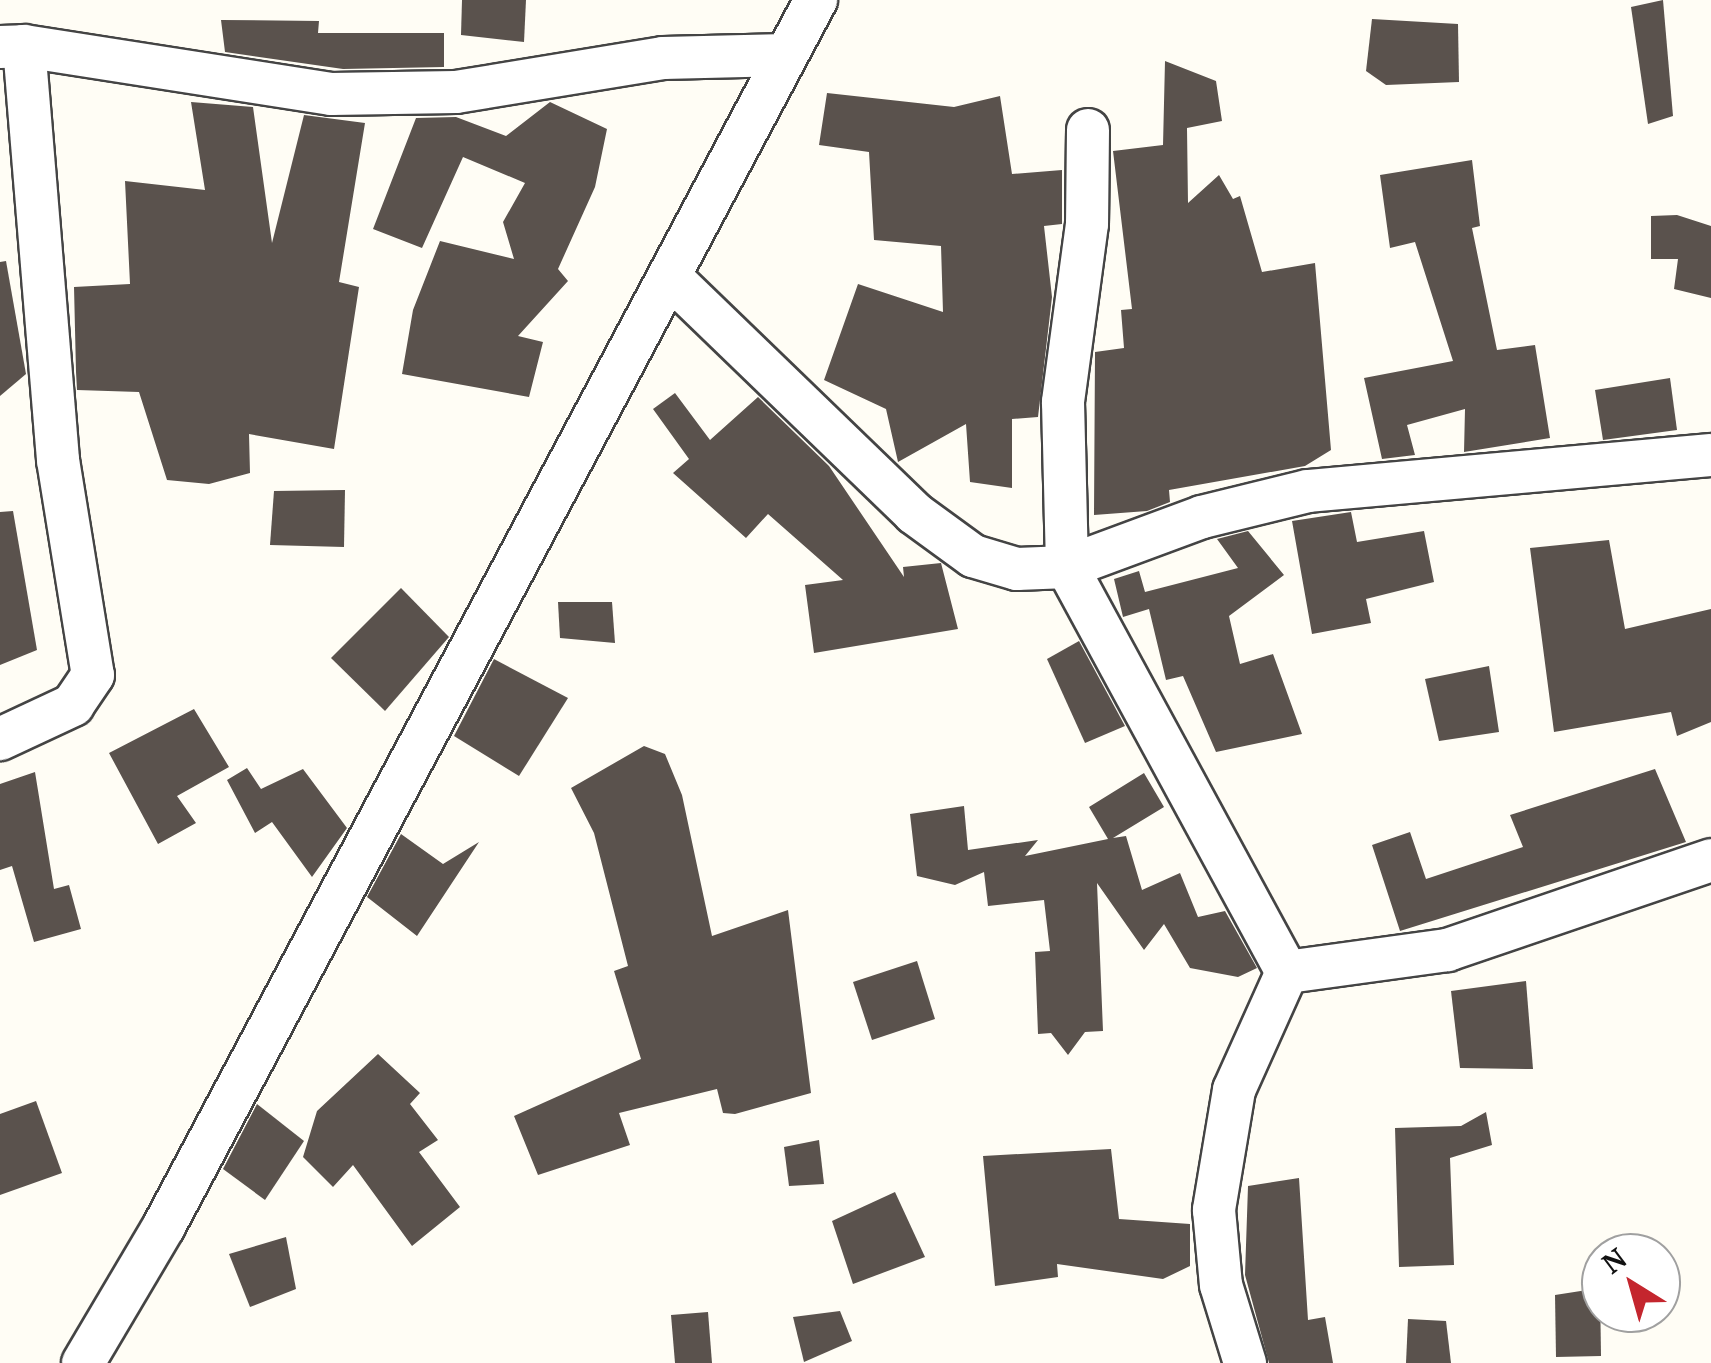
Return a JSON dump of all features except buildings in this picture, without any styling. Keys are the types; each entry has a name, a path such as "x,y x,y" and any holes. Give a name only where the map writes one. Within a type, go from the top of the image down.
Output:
{"street":[{"path":"82,1363 816,0"},
{"path":"0,739 73,706 93,674 56,441 12,46 331,94 456,92 663,58 786,55"},
{"path":"1088,130 1086,224 1063,402 1067,567 1286,972"},
{"path":"670,277 914,513 973,556 1018,569 1067,567 1202,516 1308,491 1711,455"},
{"path":"1286,972 1447,950 1711,860"},
{"path":"1245,1363 1221,1285 1214,1210 1234,1090 1286,972"}]}
